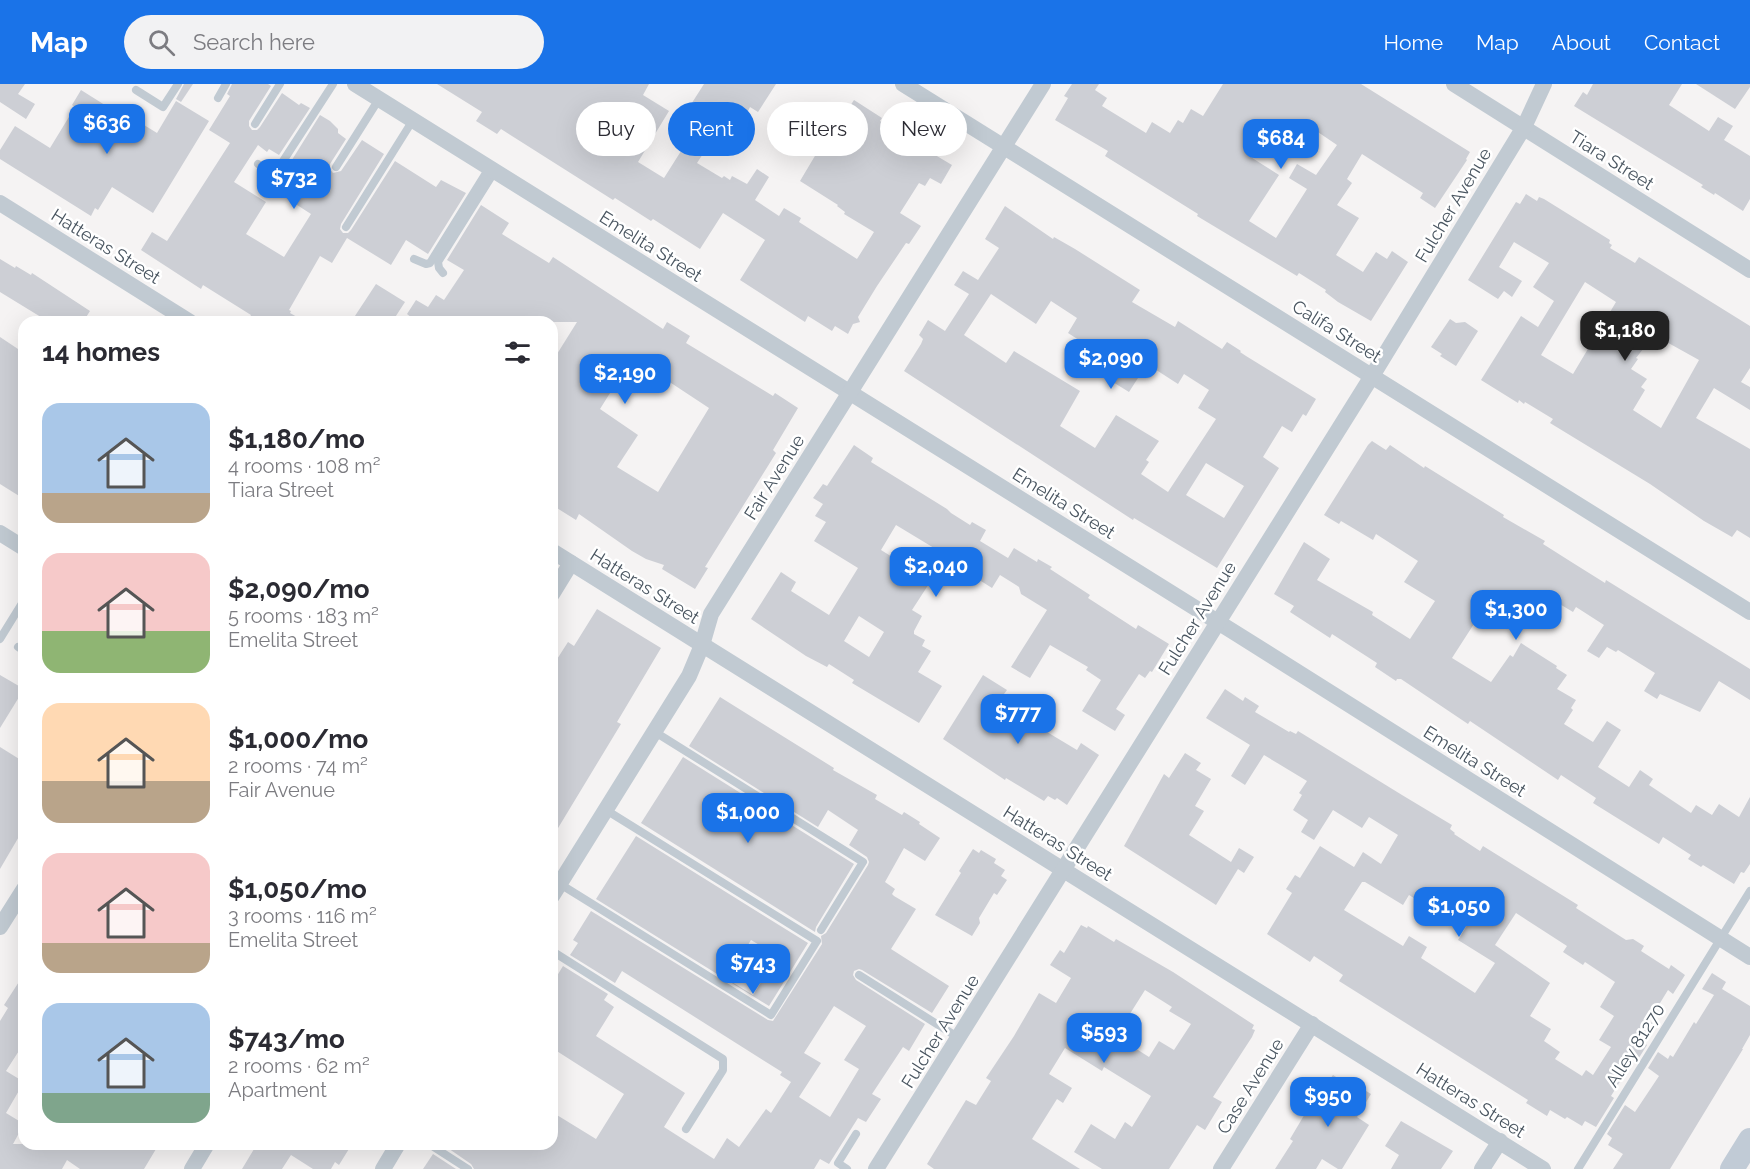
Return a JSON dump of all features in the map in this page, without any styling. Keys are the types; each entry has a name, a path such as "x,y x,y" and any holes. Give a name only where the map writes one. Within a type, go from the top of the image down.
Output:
{"main road":[{"path":"1732,1169 1750,1140"}],"street":[{"name":"Emelita Street","path":"355,84 1750,957"},
{"name":"Califa Street","path":"903,84 1750,612"},
{"name":"Fair Avenue","path":"558,887 689,676 702,645 711,614 1043,84"},
{"name":"Tiara Street","path":"1454,84 1750,270"},
{"name":"Fulcher Avenue","path":"876,1169 1372,376 1524,128 1544,84"},
{"name":"Hatteras Street","path":"0,203 180,316"},
{"path":"0,532 18,544"},
{"name":"Hatteras Street","path":"558,555 1543,1169"},
{"path":"558,584 571,563"},
{"path":"0,927 18,898"},
{"name":"Case Avenue","path":"1221,1169 1312,1024"},
{"path":"1482,1169 1500,1141"},
{"path":"192,1169 201,1150"},
{"path":"383,1169 394,1150"}],"lane":[{"path":"136,90 163,107 178,84"},
{"path":"218,98 226,84"},
{"path":"255,124 280,84"},
{"path":"258,164 274,175 333,84"},
{"path":"336,167 379,99"},
{"path":"346,227 413,120"},
{"path":"414,259 426,264 430,263 492,170"},
{"path":"443,273 438,262 492,170"},
{"path":"0,639 18,610"},
{"path":"655,732 863,862 821,930"},
{"path":"558,891 771,1015 817,941 606,810"},
{"name":"Alley 81270","path":"1578,1169 1750,891"},
{"path":"558,955 723,1059 723,1070 686,1129"},
{"path":"859,975 959,1038"},
{"path":"847,1169 838,1163 856,1134"},
{"path":"438,1150 468,1169"}],"building":[{"path":"0,84 25,84 18,94 35,104 26,119 0,102"},
{"path":"184,84 193,84 181,102 176,99"},
{"path":"232,84 268,84 271,86 249,121 252,130 260,127 282,93 299,105 301,103 310,108 279,155 269,149 267,152 258,145 234,182 266,202 246,234 284,257 311,214 280,194 297,167 290,163 320,115 330,121 338,129 338,133 346,139 330,164 333,173 341,171 362,140 384,154 341,224 340,229 343,233 351,230 395,161 436,187 441,180 466,193 428,254 406,240 391,265 347,238 332,263 320,256 289,310 295,316 250,316 203,285 201,289 141,250 152,232 167,241 230,143 209,130 230,96 227,94"},
{"path":"437,84 649,84 643,95 654,102 576,102 576,156 642,156 638,162 664,178 678,156 702,156 697,163 722,178 724,176 730,180 732,176 747,184 757,169 769,177 755,200 779,216 784,208 801,218 799,222 857,259 874,232 844,214 845,212 838,205 800,181 815,156 868,156 868,109 880,117 880,156 937,156 952,165 941,184 930,178 925,186 919,183 900,213 921,226 909,244 906,243 877,286 858,317 860,322 853,324 848,334 835,326 832,331 808,316 805,322 740,280 765,240 723,213 700,249 653,219 651,221 615,198 613,200 501,129 497,134 476,121 482,112"},
{"path":"704,84 776,84 758,112 755,110 755,102 693,102"},
{"path":"1072,84 1099,84 1095,90 1107,98 1102,106 1146,133 1152,122 1170,133 1178,120 1183,123 1191,109 1203,116 1223,84 1361,84 1470,152 1435,208 1420,198 1423,193 1362,154 1347,179 1352,183 1337,205 1359,218 1336,255 1363,272 1376,252 1387,259 1392,251 1408,262 1371,321 1338,302 1325,292 1326,290 1299,273 1297,276 1197,216 1198,214 1105,156 1108,151 1055,120 1068,98 1064,96","holes":["1306,124 1337,145 1316,175 1297,164 1289,178 1307,189 1276,238 1249,221 1279,175 1249,156 1268,125 1296,140"]},
{"path":"1593,84 1682,84 1669,105 1709,131 1718,117 1733,126 1724,140 1750,156 1750,199 1743,211 1574,106 1583,92 1587,95"},
{"path":"1696,84 1750,84 1750,87 1735,109"},
{"path":"81,90 116,112 118,109 157,133 176,101 209,121 153,213 112,187 98,210 95,208 91,216 0,159 0,150 15,126 50,148 75,107 72,105"},
{"path":"656,103 668,113 656,132"},
{"path":"1526,194 1537,201 1539,197 1544,199 1610,240 1609,243 1612,245 1610,248 1635,263 1639,257 1750,326 1750,368 1741,382 1750,387 1750,410 1714,388 1696,418 1750,449 1750,538 1737,530 1732,537 1704,521 1650,484 1550,423 1553,419 1525,402 1524,404 1519,400 1518,403 1481,380 1521,316 1538,327 1554,301 1533,287 1549,263 1514,242 1499,267 1522,281 1512,297 1504,291 1498,299 1468,280 1516,202 1520,204","holes":["1585,282 1616,302 1573,374 1541,355","1654,335 1699,360 1661,428 1633,410 1645,390 1641,387 1647,379 1631,369 1638,359 1636,358"]},
{"path":"481,205 509,223 502,234 549,263 553,257 663,329 667,322 690,336 686,343 773,396 775,393 798,408 773,450 776,453 705,567 708,568 695,589 662,569 664,565 632,551 579,514 576,520 558,509 558,352 577,322 558,322 558,316 410,316 407,314 416,300 428,307 436,295 444,300 464,270 447,260","holes":["627,366 660,387 665,379 709,408 658,492 617,467 638,435 600,409"]},
{"path":"1005,206 1053,239 1054,237 1075,249 1140,290 1132,302 1175,327 1178,321 1222,349 1227,342 1316,399 1306,416 1303,414 1292,432 1282,426 1263,457 1279,468 1217,568 1134,518 1133,520 904,371 921,344 923,339 919,335 928,320 945,331 969,294 954,285 963,271 978,280 999,248 985,239","holes":["991,294 1036,324 1051,301 1077,318 1068,333 1104,356 1095,371 1129,392 1147,364 1178,384 1184,374 1209,390 1198,408 1216,419 1168,492 1141,474 1149,462 1146,460 1159,441 1116,415 1095,448 1060,426 1080,391 1014,351 1006,363 964,335","1206,463 1244,486 1224,518 1186,495"]},
{"path":"0,259 31,275 32,273 90,311 87,316 39,316 0,292"},
{"path":"376,284 405,302 396,316 355,316"},
{"path":"1450,319 1456,323 1465,322 1478,331 1456,366 1431,347"},
{"path":"0,337 18,349 18,495 0,484"},
{"path":"1372,441 1386,450 1390,445 1424,468 1425,466 1504,515 1503,517 1545,541 1543,544 1605,583 1606,580 1750,669 1750,700 1719,681 1700,712 1660,694 1657,699 1644,691 1655,673 1618,650 1616,652 1607,647 1599,658 1587,651 1604,625 1576,607 1573,612 1538,591 1529,602 1511,590 1492,620 1481,613 1452,658 1491,682 1510,655 1513,657 1521,643 1567,675 1557,689 1576,700 1564,724 1593,742 1607,721 1621,730 1598,767 1629,787 1640,770 1653,779 1649,785 1691,813 1696,805 1712,815 1719,804 1739,817 1750,797 1750,864 1744,873 1741,872 1734,884 1703,865 1701,867 1688,859 1691,855 1663,837 1659,844 1593,803 1596,798 1561,775 1558,780 1470,721 1468,724 1401,679 1396,681 1375,667 1377,663 1332,634 1330,638 1290,612 1294,606 1274,594 1304,542 1330,559 1317,580 1373,612 1372,615 1410,639 1435,601 1404,582 1418,561 1376,534 1373,540 1341,521 1339,524 1324,515"},
{"path":"854,445 873,458 871,462 970,525 972,522 986,530 980,541 1008,558 1014,548 1037,562 1038,559 1090,595 1088,598 1136,629 1138,625 1169,644 1152,672 1150,671 1145,678 1139,674 1116,709 1125,715 1115,731 1082,711 1101,680 1086,670 1088,667 1050,645 1030,678 1011,667 1047,610 1021,594 1019,587 1000,575 992,588 973,576 975,573 947,556 912,610 922,616 914,634 925,640 922,646 931,651 918,672 942,686 919,723 852,683 854,680 829,664 827,667 806,656 751,619 781,572 796,582 791,591 829,615 858,568 814,541 826,522 815,516 823,504 813,498 823,484 827,486","holes":["896,525 934,548 918,573 881,550","859,616 884,632 869,657 844,641"]},
{"path":"597,609 661,648 617,722 621,724 558,828 558,658 568,642 574,646"},
{"path":"0,675 18,686 18,699 0,728"},
{"path":"983,675 1007,690 1004,694 1051,724 1047,732 1077,750 1081,743 1099,755 1067,805 1057,798 1055,800 1048,796 1044,801 1006,778 1005,780 943,739"},
{"path":"1225,689 1243,701 1245,697 1259,706 1255,712 1289,732 1296,734 1298,731 1452,825 1450,829 1454,834 1480,851 1483,846 1578,905 1576,908 1626,940 1633,939 1644,946 1641,951 1669,969 1671,965 1685,975 1673,994 1668,990 1649,1021 1654,1024 1643,1042 1647,1045 1637,1061 1634,1059 1611,1096 1614,1098 1596,1127 1585,1121 1582,1126 1550,1110 1547,1116 1526,1103 1528,1100 1339,981 1343,975 1314,956 1310,962 1267,934 1292,893 1286,889 1295,875 1300,878 1320,846 1354,867 1363,852 1381,864 1398,835 1369,817 1362,828 1333,810 1314,840 1301,832 1308,820 1293,810 1302,795 1299,793 1307,781 1264,755 1245,785 1231,776 1250,745 1206,718","holes":["1362,882 1403,905 1409,895 1435,911 1442,901 1471,919 1458,940 1495,963 1475,993 1421,958 1427,947 1409,936 1403,946 1344,910","1516,913 1567,946 1563,952 1583,965 1585,962 1615,982 1600,1007 1614,1016 1599,1040 1611,1047 1593,1075 1586,1070 1582,1076 1555,1059 1560,1052 1544,1041 1551,1029 1530,1016 1550,983 1495,945"]},
{"path":"720,697 834,768 833,770 877,795 875,799 902,815 904,812 920,822 919,824 940,838 925,861 904,848 885,882 895,889 892,894 894,896 916,909 891,949 949,986 932,1013 862,970 854,971 853,975 856,980 925,1024 909,1051 903,1047 872,1094 881,1099 866,1122 858,1118 829,1164 820,1159 814,1169 474,1169 471,1164 451,1150 558,1150 558,1116 596,1139 624,1094 558,1052 558,974 563,966 608,994 604,1000 614,1007 596,1036 685,1093 664,1127 714,1159 727,1138 739,1147 766,1109 771,1113 791,1082 780,1075 782,1072 622,971 615,983 570,955 578,943 573,940 591,911 773,1021 822,944 821,936 826,933 869,862 867,857 849,845 858,830 828,810 818,827 689,746","holes":["834,1006 866,1026 844,1060 859,1069 830,1117 799,1097 821,1063 804,1053"]},
{"path":"0,747 18,758 18,838 0,869"},
{"path":"1185,753 1201,763 1196,770 1211,779 1195,806 1204,811 1189,835 1231,862 1239,848 1254,857 1244,873 1238,869 1216,905 1124,846 1164,774 1169,778"},
{"path":"683,757 854,864 815,932 641,823"},
{"path":"636,836 808,943 769,1006 596,899","holes":["751,940 778,956 753,995 727,979"]},
{"path":"973,849 979,853 981,850 996,859 994,863 1005,870 1001,876 1007,880 997,895 994,893 979,918 980,923 972,936 935,915"},
{"path":"1081,925 1087,928 1088,926 1114,942 1116,939 1173,972 1254,1025 1252,1029 1255,1030 1252,1037 1213,1097 1222,1102 1205,1130 1197,1125 1169,1169 1102,1169 1074,1152 1091,1124 1115,1139 1125,1122 1132,1127 1151,1096 1104,1067 1102,1071 1065,1048 1049,1074 1072,1088 1063,1103 1057,1099 1032,1139 1080,1169 934,1169 927,1164 966,1100 976,1105 991,1081 986,1078 1039,993 1056,1003 1071,978 1050,965 1060,950 1064,953","holes":["1145,990 1172,1007 1169,1011 1191,1024 1174,1050 1159,1041 1149,1057 1116,1036"]},
{"path":"1712,973 1726,982 1722,989 1750,1006 1750,1035 1743,1049 1670,1169 1613,1169 1623,1154 1608,1145 1612,1138 1607,1134 1625,1105 1635,1112 1659,1076 1648,1068 1658,1052 1668,1059 1670,1055 1673,1057 1694,1022 1696,1024 1714,995 1702,989"},
{"path":"18,983 18,1052 6,1071 18,1078 18,1092 6,1113 18,1120 18,1135 13,1144 18,1144 18,1150 155,1150 144,1169 80,1169 67,1160 62,1169 0,1169 0,1021 8,1008 4,1005"},
{"path":"1333,1075 1356,1090 1358,1086 1371,1094 1357,1117 1369,1125 1342,1169 1322,1159 1316,1169 1275,1169 1293,1141 1290,1139 1309,1107"},
{"path":"1401,1121 1453,1151 1441,1169 1391,1169 1399,1155 1385,1146"},
{"path":"253,1150 348,1150 339,1165 335,1162 331,1169 313,1169 291,1155 282,1169 242,1169"},
{"path":"433,1154 456,1169 423,1169"}]}
